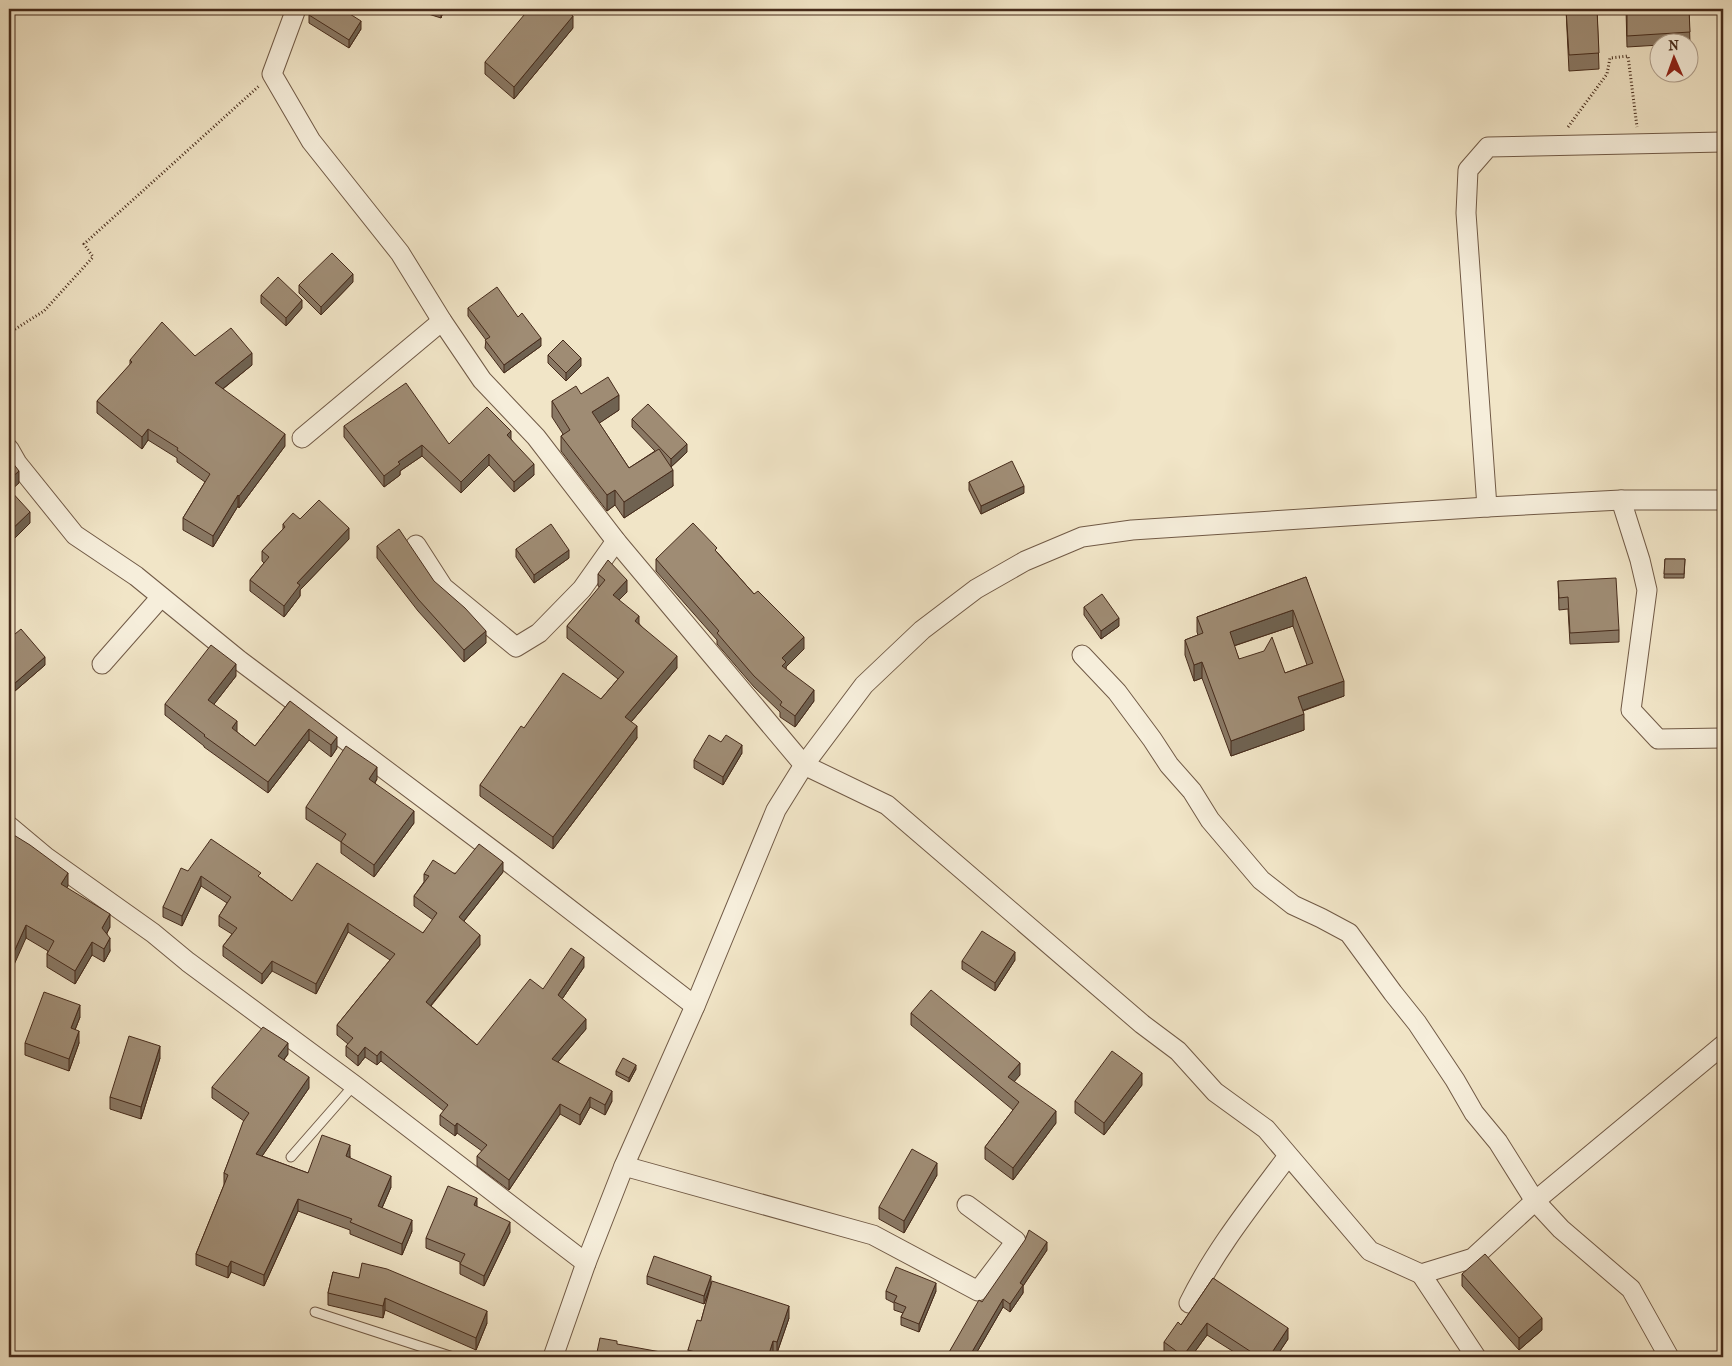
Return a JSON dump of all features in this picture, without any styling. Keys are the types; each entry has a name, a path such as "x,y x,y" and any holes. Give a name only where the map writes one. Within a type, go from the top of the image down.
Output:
{"street":[{"path":"296,9 272,74 311,141 400,253 442,321 482,380 536,437 616,541 804,765 887,805 1142,1024 1178,1051 1215,1092 1266,1129 1370,1251 1422,1274 1476,1357"},
{"path":"1487,507 1466,213 1468,170 1488,147 1723,142"},
{"path":"302,438 442,321"},
{"path":"9,449 17,463 75,536 136,576 239,660 511,864 695,1006"},
{"path":"1622,500 1647,590 1631,710 1658,739 1723,738"},
{"path":"553,1357 586,1263 624,1166 695,1006 776,810 804,765 864,685 922,630 976,588 1025,561 1082,537 1132,530 1622,500 1723,500"},
{"path":"416,545 443,587 516,647 540,632 582,589 616,541"},
{"path":"102,664 161,596"},
{"path":"1082,655 1117,692 1169,765 1192,791 1210,820 1261,880 1293,905 1349,933 1417,1023 1456,1080 1474,1113 1498,1142 1536,1201 1561,1229 1631,1289 1670,1357"},
{"path":"9,826 46,857 153,934 354,1085 586,1263"},
{"path":"1422,1274 1473,1258 1536,1201 1723,1045"},
{"path":"1189,1303 1212,1261 1288,1156"},
{"path":"624,1166 874,1235 978,1291 1016,1241 967,1205"}],"lane":[{"path":"291,1157 354,1085"},
{"path":"315,1312 453,1357"}],"path":[{"path":"1554,146 1607,74 1610,58 1628,56 1640,144"},
{"path":"9,333 44,311 80,272 93,256 84,244 272,74"}],"building":[{"path":"314,9 342,9 361,21 349,40 309,15"},
{"path":"529,9 564,9 573,16 514,87 485,62"},
{"path":"1566,9 1597,9 1599,53 1569,55"},
{"path":"1627,9 1689,9 1690,32 1650,32 1650,35 1627,36"},
{"path":"332,253 353,274 321,307 299,285"},
{"path":"278,277 302,300 286,318 261,295"},
{"path":"497,287 518,317 522,313 541,338 504,365 485,340 490,337 468,308"},
{"path":"162,322 195,356 231,328 252,353 215,383 285,434 238,495 213,536 183,518 210,474 177,450 178,448 148,429 142,437 97,401 132,362 130,360"},
{"path":"563,340 581,358 566,373 548,355"},
{"path":"608,377 619,395 592,412 629,468 659,449 673,470 624,502 615,490 607,495 561,436 570,430 552,401 576,386 581,394"},
{"path":"406,383 449,444 487,407 511,431 507,435 534,464 514,482 489,454 461,482 422,445 398,462 400,464 384,476 344,426"},
{"path":"648,404 687,444 671,459 632,419"},
{"path":"9,458 19,471 9,480"},
{"path":"1012,461 1024,486 981,506 969,482"},
{"path":"9,489 30,512 9,532"},
{"path":"319,500 349,528 297,583 300,585 284,606 250,580 269,557 262,551 285,527 283,524 293,513 300,519"},
{"path":"693,523 717,548 715,550 754,594 758,591 804,637 782,658 786,662 782,666 814,690 795,716 780,705 782,702 754,676 717,633 719,631 656,559"},
{"path":"551,524 569,550 534,575 516,549"},
{"path":"399,529 434,581 465,608 486,631 464,650 418,599 377,546"},
{"path":"1665,559 1685,559 1684,574 1664,574"},
{"path":"608,560 627,580 613,595 639,616 635,621 677,656 625,717 637,726 553,837 480,785 521,726 524,728 563,673 601,699 624,672 567,626 605,580 598,574"},
{"path":"1306,577 1344,681 1298,697 1304,714 1231,741 1202,662 1194,665 1185,640 1203,633 1197,617","holes":["1293,610 1313,663 1285,673 1272,637 1264,651 1239,659 1230,632"]},
{"path":"1616,578 1619,630 1570,633 1568,597 1559,598 1558,581"},
{"path":"1102,594 1119,618 1101,631 1084,607"},
{"path":"21,629 45,657 15,683 13,680 9,684 9,639"},
{"path":"211,645 236,664 208,700 237,721 232,728 255,746 290,701 337,737 331,745 309,729 268,782 204,736 165,704"},
{"path":"709,735 721,742 726,735 742,745 723,777 694,760"},
{"path":"346,746 377,767 369,779 414,811 374,865 341,842 346,834 306,807"},
{"path":"9,832 68,873 61,884 110,914 102,928 110,938 104,949 92,942 75,971 47,954 54,941 26,925 9,963"},
{"path":"211,839 261,873 258,876 292,901 317,863 423,933 437,913 414,896 429,876 424,874 433,860 455,874 479,844 503,862 459,917 480,935 426,1002 477,1045 530,979 543,989 571,948 584,957 558,995 586,1019 552,1059 612,1091 605,1105 590,1097 580,1115 560,1104 509,1180 477,1156 487,1145 457,1123 455,1126 440,1115 448,1105 381,1051 377,1056 365,1047 358,1056 346,1046 353,1038 337,1025 395,954 348,923 316,984 272,961 262,974 223,946 237,928 219,916 231,897 201,876 182,916 163,907 181,868 188,871"},
{"path":"982,931 1015,952 995,983 962,961"},
{"path":"931,990 1020,1063 1008,1077 1056,1111 1013,1168 985,1147 1019,1102 911,1013"},
{"path":"44,992 80,1005 71,1028 79,1031 69,1059 25,1043"},
{"path":"263,1027 288,1043 278,1056 309,1077 256,1154 308,1173 322,1135 350,1145 346,1156 391,1176 378,1206 412,1220 402,1244 350,1222 352,1219 298,1199 264,1275 231,1261 228,1267 196,1254 228,1175 224,1173 243,1122 249,1113 212,1087"},
{"path":"129,1036 160,1046 141,1107 110,1097"},
{"path":"1112,1051 1142,1073 1104,1123 1075,1101"},
{"path":"623,1058 636,1065 629,1078 616,1071"},
{"path":"912,1149 937,1163 904,1221 879,1207"},
{"path":"448,1186 477,1198 474,1205 510,1222 484,1276 460,1264 465,1254 426,1238"},
{"path":"1029,1230 1047,1242 1020,1283 1023,1285 1010,1304 1003,1299 969,1357 953,1357 948,1354 979,1300 982,1302 1025,1240"},
{"path":"1485,1254 1542,1318 1519,1338 1462,1274"},
{"path":"654,1256 711,1276 704,1296 647,1276"},
{"path":"362,1263 387,1269 487,1311 476,1338 385,1298 383,1306 328,1293 333,1272 359,1278"},
{"path":"896,1267 936,1283 919,1324 901,1317 906,1307 894,1302 897,1296 886,1291"},
{"path":"1213,1278 1288,1328 1269,1357 1259,1357 1207,1323 1183,1356 1164,1342 1178,1322 1181,1325"},
{"path":"712,1281 789,1306 777,1342 773,1341 768,1357 713,1357 688,1350 697,1320 701,1321"},
{"path":"600,1338 617,1341 617,1344 677,1355 676,1357 596,1357"},
{"path":"804,1354 818,1357 803,1357"}]}
